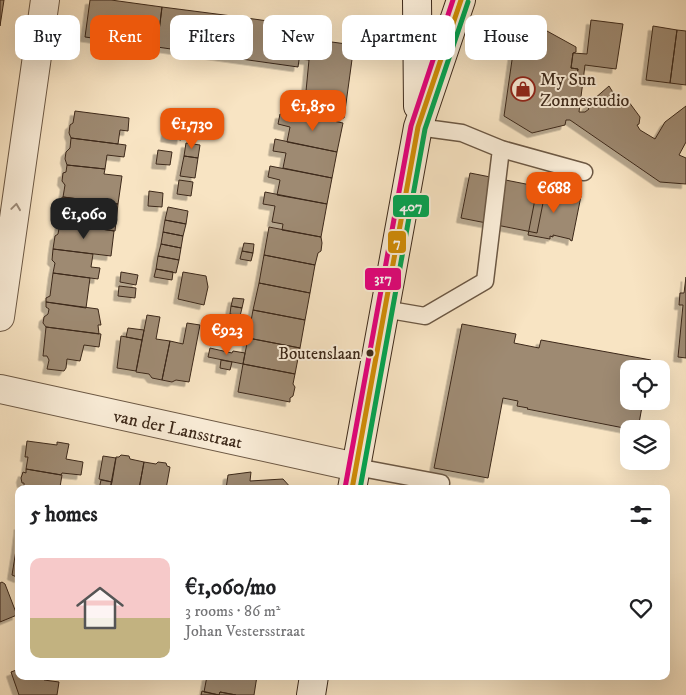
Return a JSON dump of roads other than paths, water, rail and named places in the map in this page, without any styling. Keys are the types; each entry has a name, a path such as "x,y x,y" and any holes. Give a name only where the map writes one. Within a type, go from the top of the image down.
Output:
{"street":[{"path":"0,317 4,272 45,0"},
{"path":"417,0 418,127"},
{"path":"354,478 418,127 461,0"},
{"name":"van der Lansstraat","path":"0,389 354,478"},
{"path":"311,695 313,680"}],"lane":[{"path":"418,127 462,133 501,149 584,172"},
{"path":"384,310 425,316 485,281 501,149"},
{"path":"354,478 441,485"}],"place":[{"name":"My Sun Zonnestudio","path":"523,89"},
{"name":"Boutenslaan","path":"370,353"}]}
